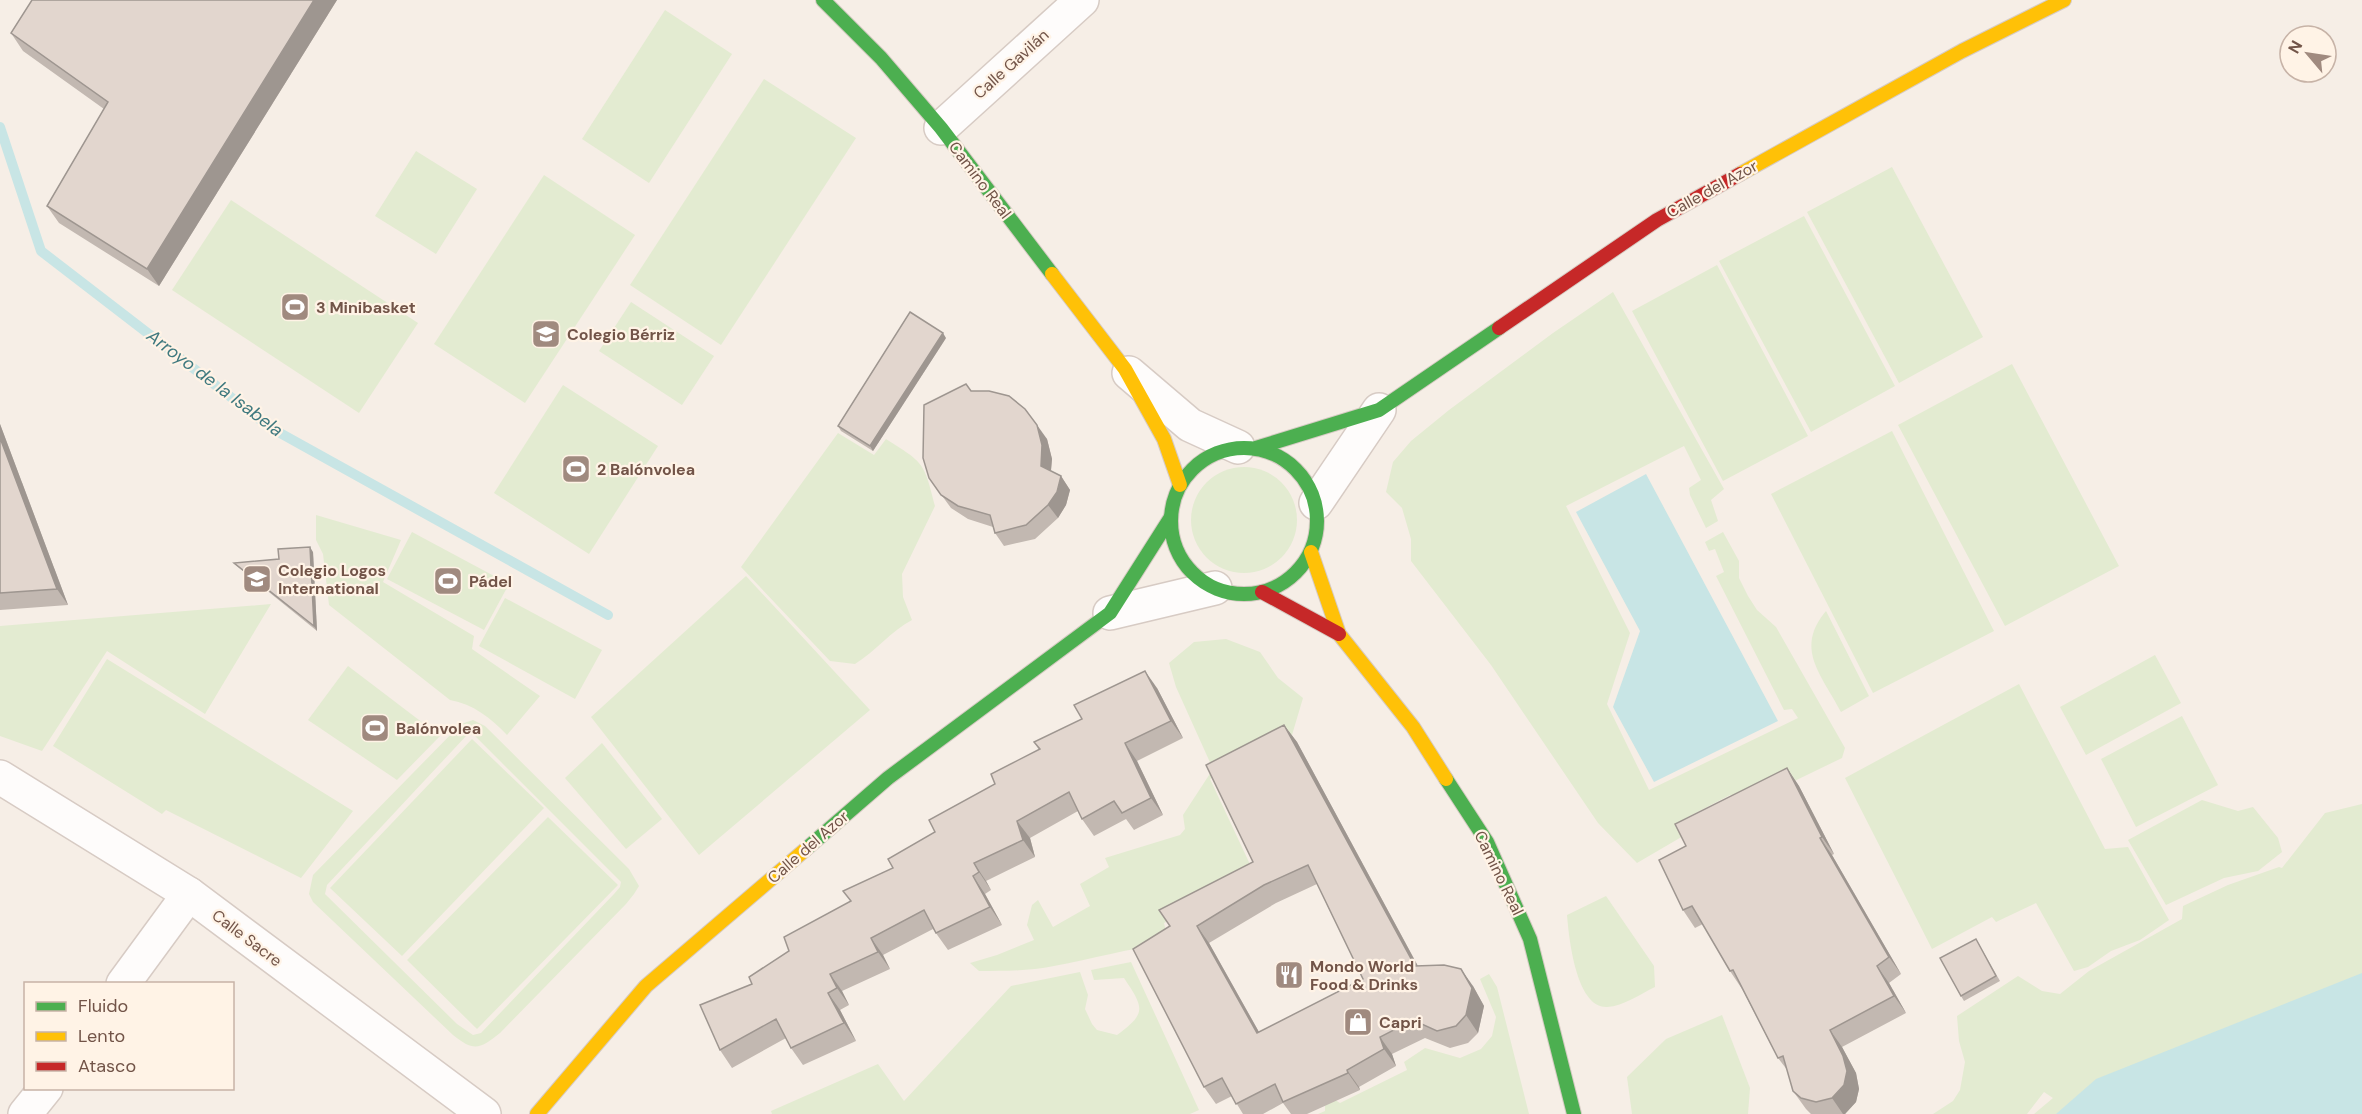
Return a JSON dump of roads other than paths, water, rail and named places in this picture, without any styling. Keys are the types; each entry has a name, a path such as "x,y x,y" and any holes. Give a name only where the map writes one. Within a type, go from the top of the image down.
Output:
{"street":[{"name":"Camino Real","path":"823,0 881,58 941,128 1125,369 1164,440 1180,485"},
{"name":"Calle Gavilán","path":"941,128 1082,0"},
{"name":"Calle del Azor","path":"1247,448 1379,410 1657,220 1962,51 2064,0"},
{"name":"Camino Real","path":"1125,369 1190,425 1247,448"},
{"name":"Calle del Azor","path":"1316,503 1379,410"},
{"path":"1247,448 1276,454 1294,466 1308,483 1316,503 1317,528 1311,552 1290,577 1262,592 1246,594 1215,588 1196,576 1182,560 1173,540 1171,517 1173,501 1190,471 1204,459 1220,451 1247,448"},
{"name":"Calle del Azor","path":"537,1114 646,986 888,778 1110,614 1171,517"},
{"name":"Camino Real","path":"1311,552 1339,634 1413,727 1487,842 1530,939 1574,1114"},
{"name":"Calle del Azor","path":"1110,614 1215,588"},
{"name":"Camino Real","path":"1262,592 1339,634"},
{"name":"Calle Sacre","path":"0,777 189,894 484,1114"},
{"path":"124,982 189,894"},
{"path":"25,1114 45,1090"}],"water":[{"path":"1646,474 1778,721 1654,782 1613,707 1640,631 1576,512"},
{"path":"2362,973 2362,1114 2056,1114 2096,1079"}],"waterway":[{"name":"Arroyo de la Isabela","path":"0,127 41,251 271,428 608,615"}],"place":[{"name":"3 Minibasket","path":"295,307"},
{"name":"Colegio Bérriz","path":"546,334"},
{"name":"2 Balónvolea","path":"576,469"},
{"name":"Colegio Logos International","path":"257,579"},
{"name":"Pádel","path":"448,581"},
{"name":"Balónvolea","path":"375,728"},
{"name":"Mondo World Food & Drinks","path":"1289,975"},
{"name":"Capri","path":"1358,1022"}]}
